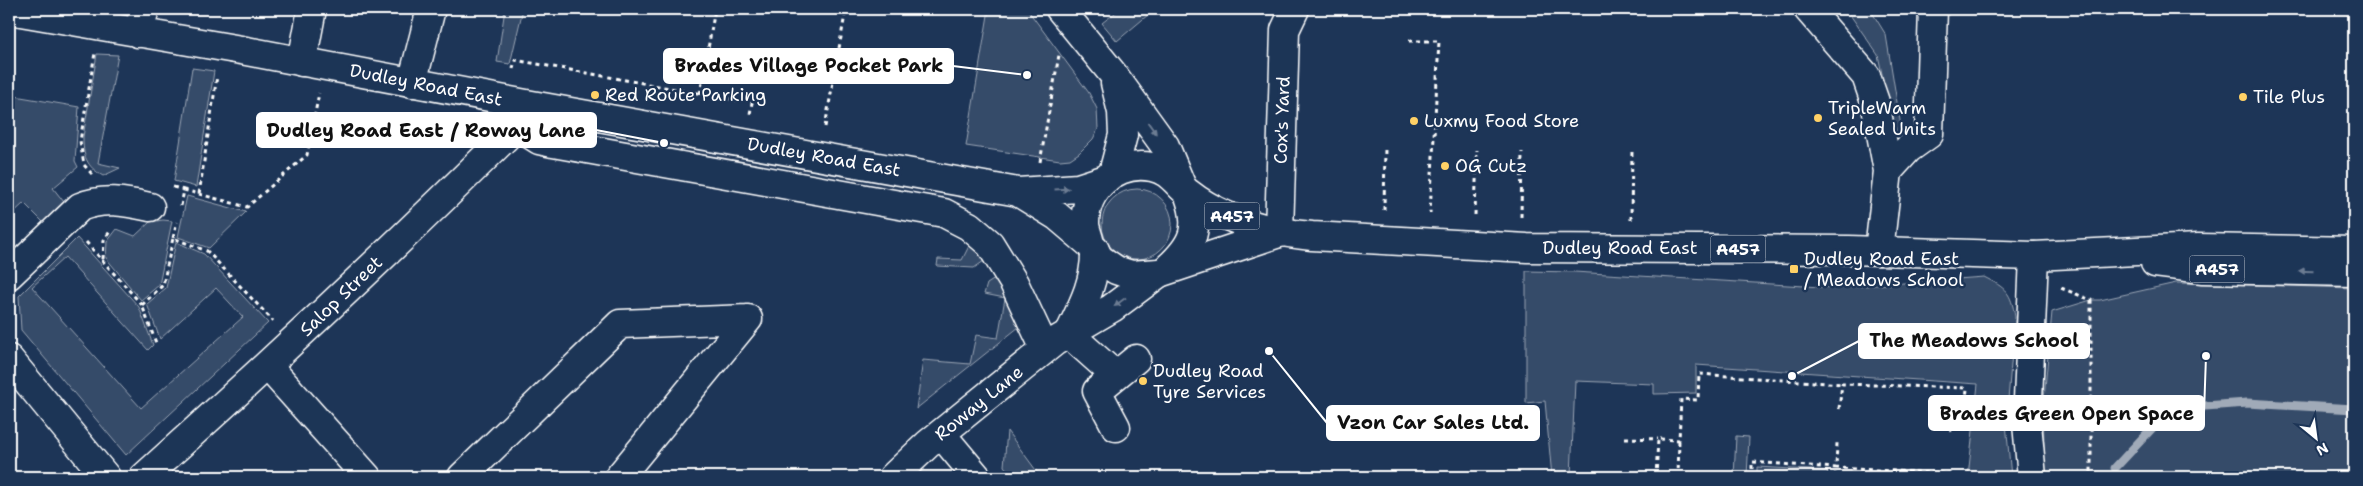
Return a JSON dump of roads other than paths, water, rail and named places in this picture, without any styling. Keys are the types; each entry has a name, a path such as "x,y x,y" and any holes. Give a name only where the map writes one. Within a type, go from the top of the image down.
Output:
{"main road":[{"path":"309,9 314,64"},
{"path":"412,83 431,9"},
{"path":"1060,9 1113,74 1166,146 1195,211 1194,231 1187,249 1164,270"},
{"name":"Cox's Yard","path":"1279,233 1285,30 1295,9"},
{"path":"1808,9 1866,76 1876,102 1888,171 1879,251"},
{"path":"1888,171 1908,150 1929,134 1933,9"},
{"name":"Dudley Road East","path":"9,10 99,26 142,21 314,64 412,83 522,115 1018,192 1078,188 1131,166 1153,167 1171,175 1185,190 1220,212 1279,233 1527,248 1879,251 2034,266 2081,255 2198,248 2354,251"},
{"path":"1113,74 1122,112 1123,135 1109,176 1100,183 1089,199 1085,226 1093,247 1094,272 1088,293 1069,334 1115,375"},
{"name":"Dudley Road East","path":"522,115 539,140 944,213 969,226 990,244 1014,284 1045,349"},
{"name":"Salop Street","path":"144,477 268,366 522,115"},
{"name":"Dudley Road East","path":"1018,192 1056,216 1093,247 1100,259 1116,270 1131,275 1164,270 1279,233"},
{"path":"9,275 30,257 64,220 80,207 93,202 111,200 150,207"},
{"name":"Dudley Road East","path":"2081,255 2203,269 2354,272"},
{"path":"2032,477 2027,424 2034,266"},
{"name":"Roway Lane","path":"893,477 928,444 942,435 1045,349 1112,308 1164,270"},
{"path":"462,477 620,324 748,319 619,477"},
{"path":"9,359 106,477"},
{"path":"1116,427 1096,391 1136,359"},
{"path":"268,366 367,477"},
{"path":"942,435 977,477"}],"waterway":[{"path":"2115,468 2154,426 2191,407 2247,403 2354,409"}],"place":[{"name":"Brades Village Pocket Park","path":"1027,75"},
{"name":"Red Route Parking","path":"595,95"},
{"name":"Tile Plus","path":"2243,97"},
{"name":"TripleWarm Sealed Units","path":"1818,118"},
{"name":"Luxmy Food Store","path":"1414,121"},
{"name":"Dudley Road East / Roway Lane","path":"664,143"},
{"name":"OG Cutz","path":"1445,166"},
{"name":"Dudley Road East / Meadows School","path":"1794,269"},
{"name":"Vzon Car Sales Ltd.","path":"1269,351"},
{"name":"Brades Green Open Space","path":"2206,356"},
{"name":"The Meadows School","path":"1792,376"},
{"name":"Dudley Road Tyre Services","path":"1143,381"}]}
